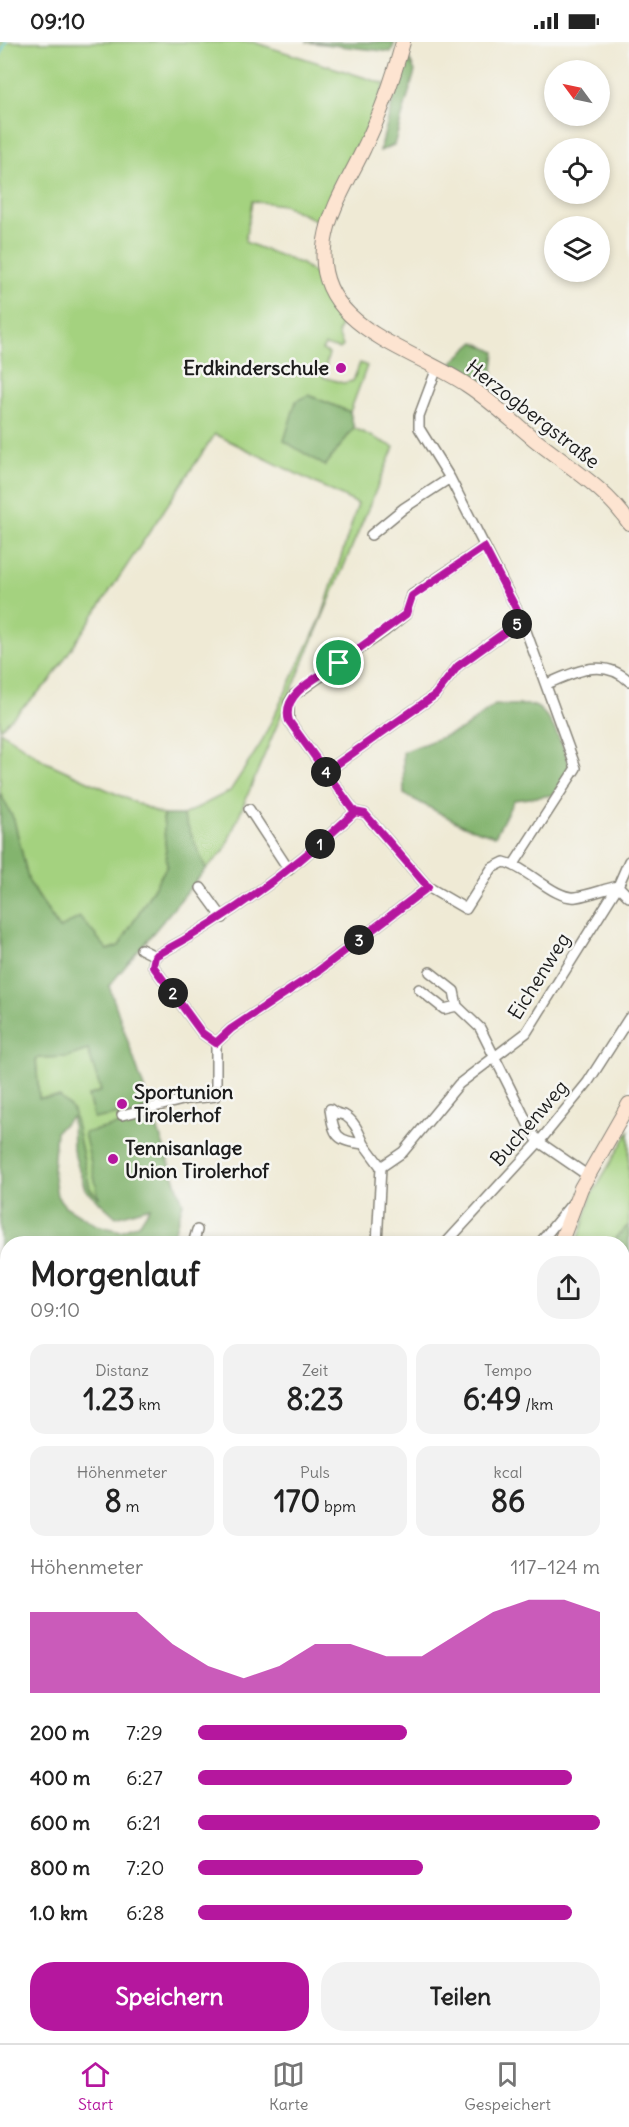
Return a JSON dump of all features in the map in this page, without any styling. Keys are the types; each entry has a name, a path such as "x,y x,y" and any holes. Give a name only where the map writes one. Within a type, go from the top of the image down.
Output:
{"main road":[{"name":"Herzogbergstraße","path":"403,42 391,86 379,117 329,223 323,259 334,296 349,315 373,334 467,385 595,487 629,523"},
{"path":"563,1236 587,1175 629,1104"}],"street":[{"path":"437,368 418,422 450,478 522,620 576,768 514,864"},
{"path":"371,535 404,508 450,478"},
{"path":"484,547 412,596 406,614 294,695 289,703 289,721 355,812 365,814 428,887 466,909 492,868 504,862 514,864 564,896 574,897 618,886 629,897"},
{"path":"326,772 435,695 458,666 522,620"},
{"path":"547,684 585,668 608,669 629,681"},
{"path":"249,810 289,870"},
{"path":"154,961 223,918 289,870 355,812"},
{"name":"Eichenweg","path":"381,1167 403,1152 459,1084 526,1033 618,886 629,861"},
{"path":"122,1115 187,1099 216,1096 216,1043 231,1029 317,972 428,887"},
{"path":"201,888 223,918"},
{"path":"141,949 154,961 202,1033 216,1043"},
{"path":"430,972 454,991 457,1006 480,1028 539,1142 587,1175"},
{"path":"419,989 444,1009 457,1006"},
{"name":"Buchenweg","path":"452,1236 539,1142 588,1082 629,1018"},
{"path":"364,1144 381,1167 377,1236"},
{"path":"546,1236 576,1199"},
{"path":"195,1236 196,1230"}],"green space":[{"path":"0,42 253,42 385,84 359,147 322,223 283,205 252,201 245,242 302,264 316,275 327,300 343,319 338,334 343,346 340,349 325,345 322,350 329,353 323,377 343,383 353,381 360,363 367,366 350,412 308,395 325,466 354,428 394,447 224,851 206,869 183,815 230,791 260,745 322,616 358,504 215,434 49,682 0,729"},
{"path":"306,42 395,42 391,52"},
{"path":"408,57 415,71 394,145 380,151 393,100"},
{"path":"475,342 495,352 490,394 452,362"},
{"path":"308,395 350,412 354,428 325,466 284,441 296,401"},
{"path":"495,705 530,705 540,710 552,725 571,771 553,795 514,800 495,836 464,826 404,794 403,752 463,729"},
{"path":"0,731 46,762 163,815 167,866 119,946 108,950 60,929 29,882 14,820 0,793"},
{"path":"0,793 14,820 29,882 59,929 80,917 108,950 119,946 167,866 163,815 183,815 206,869 109,986 183,1203 173,1236 0,1236","holes":["88,1050 101,1091 88,1096 94,1119 119,1114 121,1124 84,1133 99,1197 90,1189 73,1110 60,1097 39,1098 36,1058 67,1057","72,1117 73,1150 85,1189 116,1217 150,1207 140,1223 121,1231 96,1225 65,1206 57,1196 53,1170 56,1131"]},
{"path":"88,1050 101,1091 88,1096 94,1119 119,1114 122,1124 99,1198 90,1189 73,1111 39,1098 36,1058 67,1057"},
{"path":"629,1131 629,1225 617,1236 579,1236 592,1194"},
{"path":"629,1225 629,1236 617,1236"}],"waterway":[{"path":"0,57 6,42"}],"place":[{"name":"Erdkinderschule","path":"341,368"},
{"name":"Sportunion Tirolerhof","path":"122,1104"},
{"name":"Tennisanlage Union Tirolerhof","path":"113,1159"}],"route":[{"path":"339,663 294,695 289,703 287,717 289,721 355,812 257,895 200,933 155,956 153,966 202,1033 216,1043 231,1029 317,972 428,887 365,814 355,812 326,772 435,695 458,666 522,620 484,547 412,596 406,614 339,663"}]}
